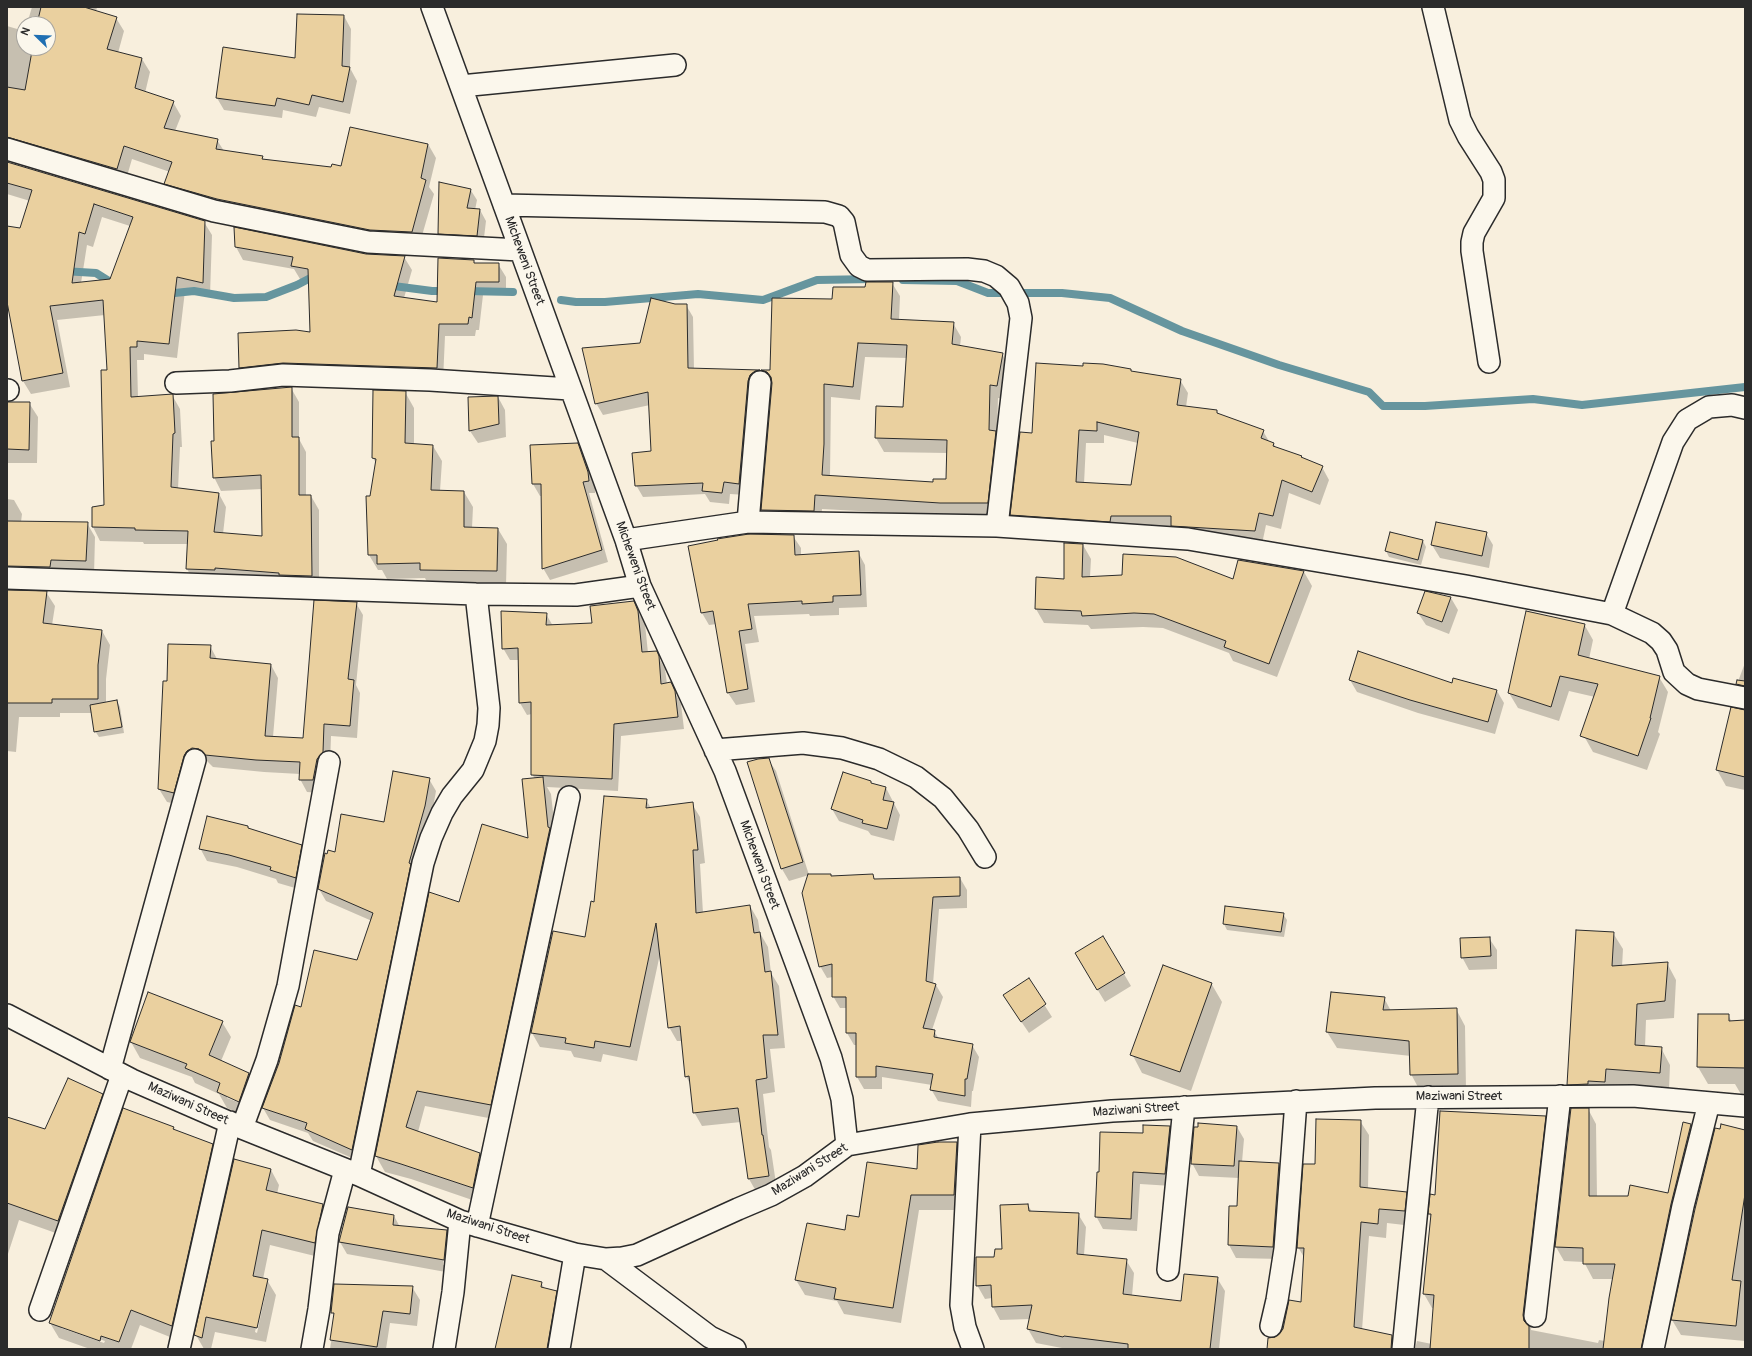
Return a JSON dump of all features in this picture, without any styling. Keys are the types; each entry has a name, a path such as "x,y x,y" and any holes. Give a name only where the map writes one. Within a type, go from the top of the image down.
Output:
{"street":[{"name":"Micheweni Street","path":"432,7 626,540 640,586 725,771 831,1058 842,1099 847,1144"},
{"path":"1432,7 1460,120 1494,180 1494,198 1491,206 1478,227 1472,242 1488,362"},
{"path":"461,86 675,65"},
{"path":"7,149 214,211 352,239 368,242 520,250"},
{"path":"504,205 825,212 839,216 844,222 851,255 859,266 867,270 967,269 984,270 996,276 1013,295 1021,318 997,526"},
{"path":"176,383 230,381 284,375 430,380 570,389"},
{"path":"748,522 760,382"},
{"path":"1612,614 1673,442 1687,420 1709,408 1732,405 1745,408"},
{"path":"626,540 748,522 997,526 1188,539 1466,586 1612,614 1652,633 1661,641 1667,650 1674,672 1687,684 1698,689 1745,698"},
{"path":"7,578 476,594 576,595 640,586"},
{"path":"312,1349 319,1309 328,1233 352,1172 423,863 431,838 442,813 452,796 473,770 486,736 489,708 476,594"},
{"path":"715,750 803,743 842,748 880,759 916,777 943,798 968,829 986,857"},
{"path":"40,1310 116,1072 195,760"},
{"path":"179,1349 236,1125 267,1060 279,1022 288,986 329,762"},
{"path":"444,1349 453,1292 468,1223 568,797"},
{"name":"Maziwani Street","path":"7,1015 116,1072 236,1125 352,1172 468,1223 575,1254 606,1259 637,1255 716,1218 771,1195 806,1176 847,1144 970,1124 1112,1111 1296,1101 1428,1097 1633,1096 1745,1106"},
{"path":"1535,1316 1560,1096"},
{"path":"1403,1349 1428,1097"},
{"path":"1271,1326 1277,1300 1285,1249 1296,1101"},
{"path":"1653,1349 1683,1206 1709,1103"},
{"path":"1168,1270 1184,1107"},
{"path":"970,1124 961,1306 965,1327 973,1349"},
{"path":"560,1349 575,1254"},
{"path":"606,1259 707,1343 735,1349"}],"building":[{"path":"41,7 84,7 117,17 107,49 142,58 135,88 174,101 164,128 218,139 216,149 263,156 262,159 331,167 332,164 341,166 350,127 428,144 421,178 426,180 412,232 370,230 217,199 164,184 172,162 124,146 117,169 7,137 7,87 25,90 31,56 56,56 56,16 39,16"},
{"path":"297,14 344,15 342,66 350,67 343,102 312,95 309,105 277,98 275,106 216,98 223,47 295,58"},
{"path":"7,162 205,221 203,283 177,277 169,344 137,341 137,347 130,347 131,397 173,394 175,433 173,434 171,487 219,493 214,532 262,536 261,475 213,478 211,441 214,441 213,394 292,387 292,437 299,437 299,495 311,495 312,576 279,575 279,573 215,568 215,570 186,569 188,531 135,530 135,528 92,527 92,507 104,505 101,370 107,370 103,300 50,306 63,373 22,381 7,302 7,226 20,228 32,190 7,183","holes":["94,204 133,217 110,279 72,283 79,232 85,234"]},
{"path":"439,182 471,189 467,208 480,209 477,236 438,234"},
{"path":"234,227 366,254 405,256 394,296 437,302 438,258 474,260 474,263 499,263 499,282 476,282 472,318 469,317 468,324 439,324 437,368 283,363 239,368 238,333 296,330 310,332 308,269 291,266 293,257 235,247"},
{"path":"866,282 893,282 891,319 954,322 952,344 1003,353 997,386 990,385 989,430 996,431 988,503 940,503 815,495 814,511 761,510 772,383 771,377 767,372 761,370 770,370 772,298 832,299 833,287 865,287","holes":["858,343 907,345 903,407 876,406 875,438 947,440 946,479 933,479 933,482 822,475 824,444 824,384 853,387"]},
{"path":"651,298 675,304 687,304 688,368 760,370 755,371 750,375 748,381 739,484 724,482 722,493 702,491 703,483 635,486 632,453 651,451 648,392 595,404 582,348 640,343"},
{"path":"1036,363 1083,366 1083,363 1103,364 1131,369 1131,371 1181,379 1177,405 1217,410 1217,413 1264,430 1261,438 1274,443 1273,446 1302,456 1301,457 1323,466 1312,492 1282,480 1273,516 1259,513 1255,531 1171,526 1171,516 1111,516 1110,522 1010,515 1020,432 1032,433","holes":["1097,422 1139,432 1131,485 1076,482 1079,430 1097,431"]},
{"path":"373,390 406,391 405,443 433,445 431,490 464,491 464,527 498,528 497,571 420,570 420,563 377,564 377,555 368,555 366,496 370,496 376,459 372,458"},
{"path":"498,396 499,424 469,431 468,397"},
{"path":"7,402 30,402 29,450 7,449"},
{"path":"578,443 588,472 589,481 583,482 602,550 542,569 541,484 532,484 530,445"},
{"path":"7,521 88,522 86,561 51,560 50,567 7,566"},
{"path":"1436,522 1487,532 1482,556 1431,545"},
{"path":"1390,532 1423,540 1418,560 1385,551"},
{"path":"749,534 794,535 795,555 859,551 861,595 833,596 833,602 802,604 802,601 748,604 752,629 739,631 748,689 727,693 713,611 701,613 688,546 718,540 717,539"},
{"path":"1064,543 1083,544 1082,577 1122,575 1123,554 1176,557 1233,579 1238,560 1304,571 1269,664 1224,647 1226,641 1154,614 1134,613 1082,616 1081,611 1035,609 1036,577 1064,579"},
{"path":"7,590 47,591 43,623 102,630 98,665 98,699 52,699 52,703 7,703"},
{"path":"1425,591 1451,597 1442,622 1417,613"},
{"path":"314,600 357,602 348,679 354,680 350,726 324,724 323,752 317,759 313,780 299,780 300,762 256,760 205,755 199,749 192,748 187,751 184,756 174,793 158,789 163,681 167,681 168,644 211,645 210,658 271,664 265,736 303,738"},
{"path":"634,601 638,611 642,652 657,651 659,656 661,684 671,682 675,691 678,717 614,724 612,779 531,775 531,702 519,703 518,648 502,649 501,611 547,613 546,625 592,623 590,606"},
{"path":"1526,611 1585,624 1578,655 1660,676 1651,718 1638,756 1580,736 1598,684 1560,676 1551,707 1508,693"},
{"path":"1358,651 1452,683 1453,678 1497,690 1488,722 1410,700 1349,680"},
{"path":"1737,680 1745,681 1745,686 1736,684"},
{"path":"117,700 122,727 94,732 90,705"},
{"path":"1731,707 1745,710 1745,777 1716,770"},
{"path":"769,758 803,862 781,869 747,762"},
{"path":"393,771 430,778 425,806 409,863 411,864 352,1150 305,1129 307,1123 262,1108 279,1063 295,1005 301,1007 314,950 357,960 373,913 318,889 325,853 327,854 328,850 335,852 341,814 384,822"},
{"path":"843,772 886,787 883,800 894,802 887,829 862,823 863,820 831,809"},
{"path":"543,777 548,827 550,828 491,1105 417,1091 406,1127 480,1153 473,1188 375,1156 429,892 459,902 482,824 528,838 522,779"},
{"path":"604,796 647,799 646,808 693,802 698,850 693,850 696,913 750,905 754,933 760,932 765,972 771,971 778,1035 763,1035 767,1078 756,1080 762,1135 769,1176 748,1179 738,1108 693,1113 689,1076 685,1077 680,1026 668,1028 656,923 630,1047 595,1041 594,1048 565,1043 566,1038 531,1033 553,931 585,937 591,901 594,902"},
{"path":"207,816 248,826 248,828 302,845 296,878 270,870 271,867 229,855 199,849"},
{"path":"808,874 831,874 831,876 873,874 874,879 960,877 960,896 933,897 926,981 936,984 923,1028 935,1030 934,1037 973,1044 967,1079 965,1079 965,1096 930,1090 933,1074 876,1066 876,1077 856,1077 856,1033 846,1033 846,997 832,997 832,964 819,967 802,893"},
{"path":"1225,906 1284,913 1281,932 1223,924"},
{"path":"1576,930 1614,932 1612,966 1668,962 1665,1001 1637,1004 1635,1045 1662,1047 1660,1073 1606,1069 1605,1082 1588,1081 1588,1084 1567,1085"},
{"path":"1103,936 1125,973 1097,990 1075,953"},
{"path":"1490,937 1491,956 1461,958 1460,938"},
{"path":"1163,965 1212,983 1180,1072 1130,1055"},
{"path":"1029,978 1046,1004 1021,1022 1003,995"},
{"path":"148,992 223,1021 209,1055 249,1073 239,1102 217,1092 220,1083 185,1068 187,1064 130,1042"},
{"path":"1331,992 1385,997 1383,1010 1457,1008 1458,1074 1410,1075 1409,1041 1326,1032"},
{"path":"1698,1014 1729,1014 1729,1021 1745,1020 1745,1068 1697,1067"},
{"path":"68,1078 103,1094 58,1221 7,1203 7,1117 45,1129"},
{"path":"123,1108 174,1127 173,1129 213,1144 172,1326 131,1310 119,1342 101,1336 100,1341 49,1323"},
{"path":"1571,1108 1589,1108 1589,1196 1628,1196 1630,1185 1668,1193 1683,1122 1691,1124 1671,1204 1641,1349 1603,1349 1615,1264 1583,1264 1583,1248 1555,1247"},
{"path":"1440,1111 1546,1116 1523,1315 1524,1321 1529,1326 1529,1349 1430,1349 1434,1295 1423,1294 1431,1214 1428,1214 1430,1194 1435,1195"},
{"path":"1316,1119 1361,1120 1360,1187 1407,1192 1405,1211 1379,1209 1378,1224 1361,1222 1354,1327 1392,1335 1391,1349 1267,1349 1268,1338 1275,1337 1283,1329 1289,1300 1301,1302 1304,1248 1297,1248 1303,1164 1315,1164"},
{"path":"1198,1123 1237,1126 1234,1166 1191,1164 1194,1127 1198,1127"},
{"path":"1721,1124 1745,1130 1745,1194 1732,1280 1741,1281 1736,1326 1671,1320 1695,1209 1715,1128 1720,1129"},
{"path":"1143,1125 1170,1126 1165,1174 1133,1172 1131,1219 1095,1217 1097,1172 1099,1172 1100,1132 1143,1133"},
{"path":"938,1142 957,1142 954,1195 911,1195 893,1308 834,1299 836,1288 795,1280 807,1223 845,1230 847,1215 859,1217 867,1162 917,1169 918,1145"},
{"path":"234,1159 271,1169 266,1190 323,1204 315,1243 262,1230 253,1276 268,1279 257,1328 206,1317 202,1338 194,1335"},
{"path":"1239,1161 1279,1163 1273,1247 1228,1245 1229,1206 1237,1206"},
{"path":"1028,1204 1029,1211 1079,1213 1077,1254 1127,1259 1123,1294 1181,1301 1184,1274 1218,1277 1210,1349 1128,1349 1128,1344 1063,1337 1027,1329 1032,1305 992,1307 991,1285 976,1286 976,1257 994,1257 995,1249 1002,1249 1000,1205"},
{"path":"348,1207 394,1215 393,1225 447,1230 444,1260 339,1242"},
{"path":"512,1275 542,1282 541,1287 557,1291 547,1349 495,1349"},
{"path":"334,1284 413,1286 410,1314 383,1311 377,1347 330,1340 334,1313 331,1313"}],"waterway":[{"path":"63,271 96,273 115,285"},
{"path":"165,294 194,291 234,298 266,297 297,285 318,274"},
{"path":"561,300 576,302 605,302 698,294 763,300 817,280 872,279"},
{"path":"903,280 957,281 988,293 1062,293 1110,298 1182,331 1279,365 1369,392 1383,406 1425,406 1533,399 1582,405 1745,387"},
{"path":"386,285 432,291 448,291"},
{"path":"466,291 513,292"}]}
